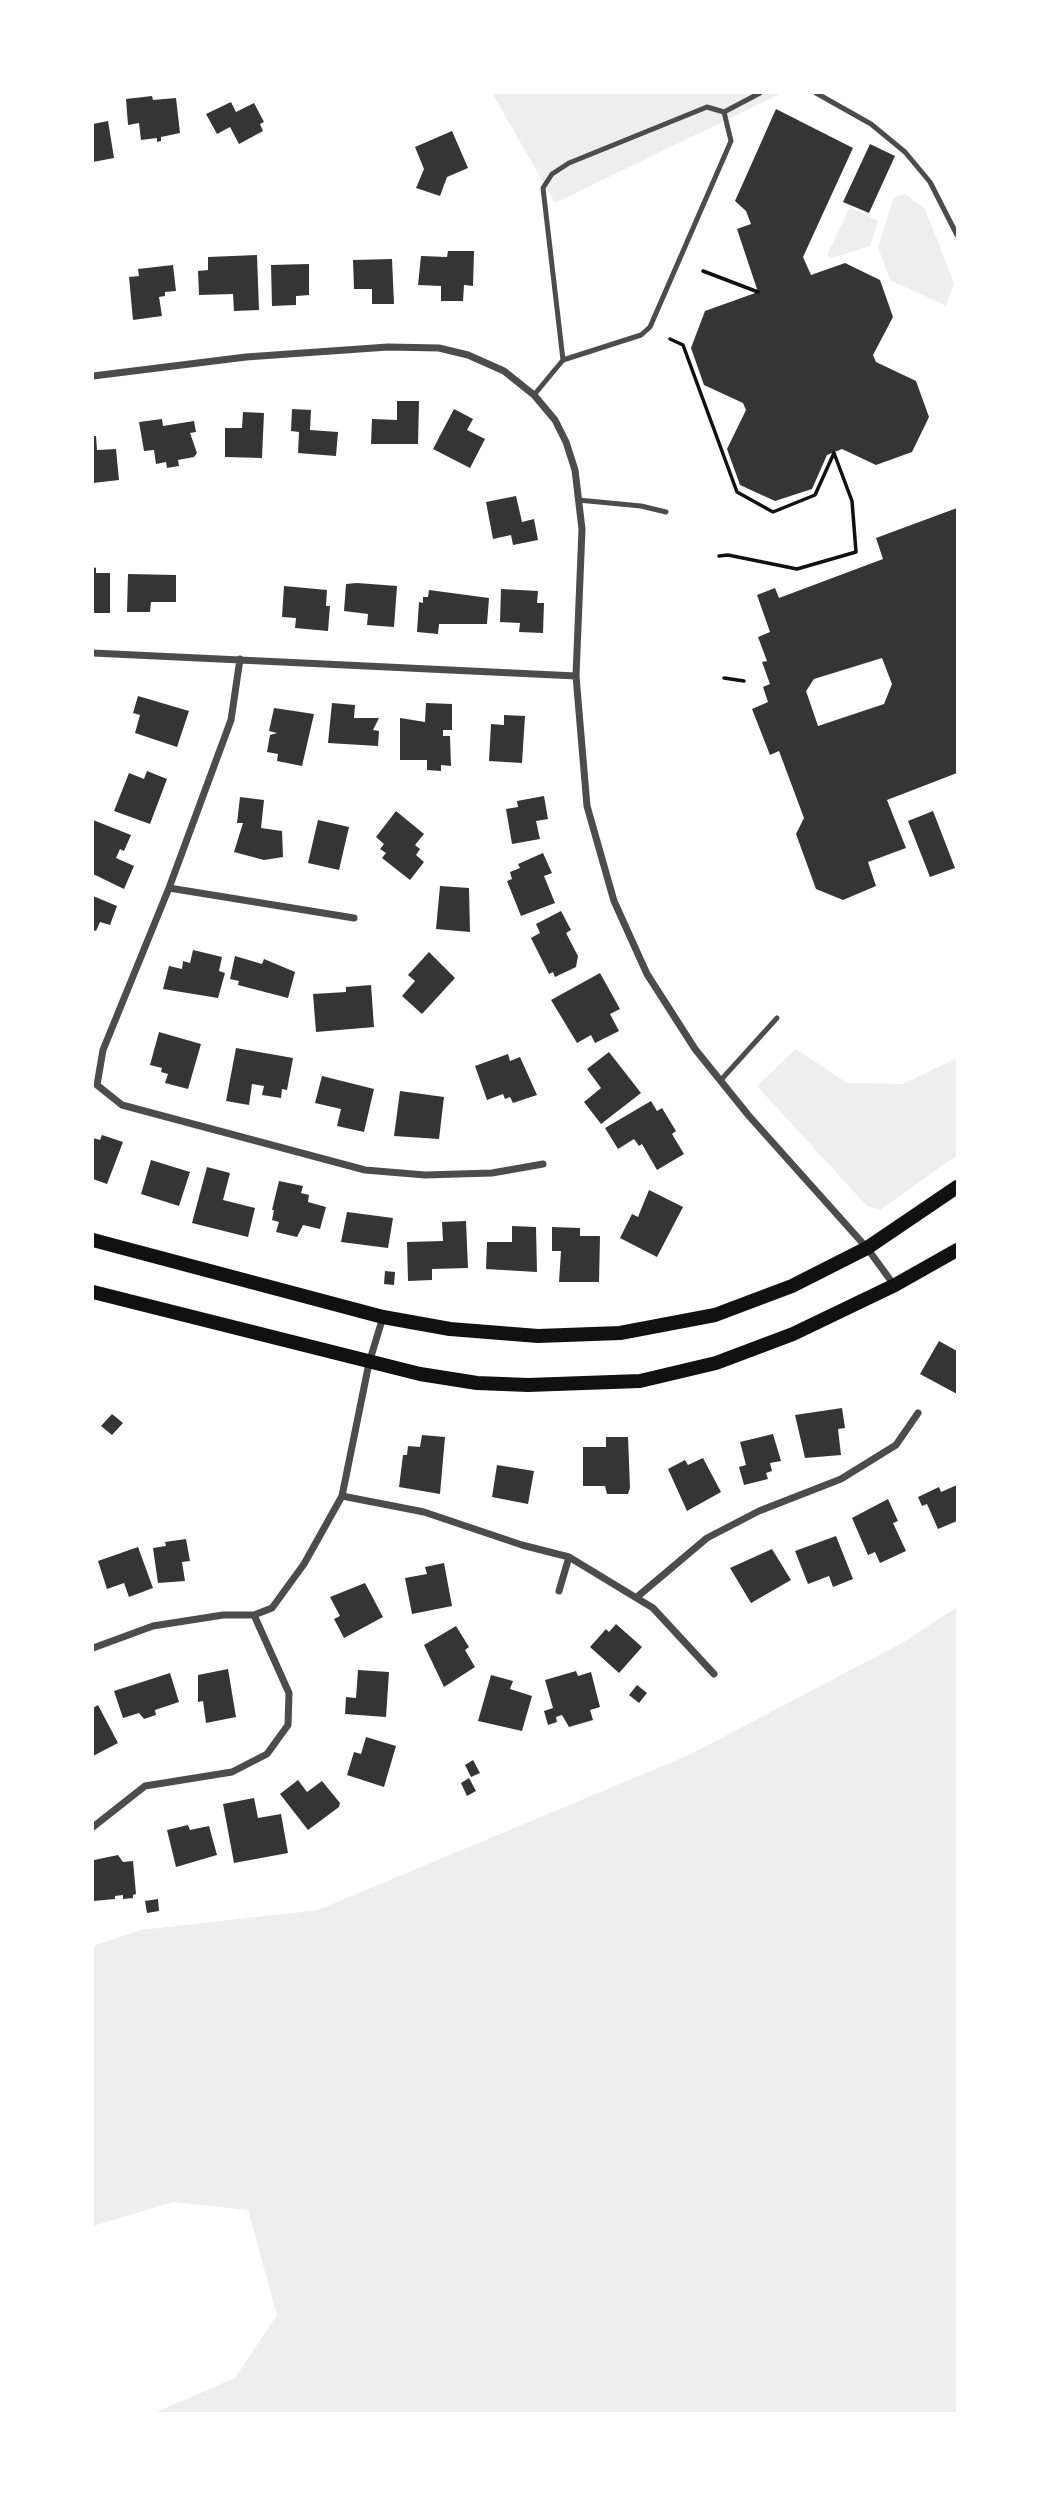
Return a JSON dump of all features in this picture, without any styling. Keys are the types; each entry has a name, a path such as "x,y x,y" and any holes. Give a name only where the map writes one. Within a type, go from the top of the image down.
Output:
{"main road":[{"path":"93,1240 383,1317 450,1329 538,1336 620,1333 681,1324 754,1302 867,1248 957,1186"},
{"path":"93,1292 369,1363 477,1383 528,1385 640,1381 704,1366 767,1344 895,1285 957,1250"}],"street":[{"path":"93,376 246,357 388,347 439,348 468,355 504,371 534,395 555,420 575,470 582,529 576,676 587,806 614,901 647,974 695,1049 867,1248 895,1285"},
{"path":"93,653 576,676"},
{"path":"240,659 231,720 169,888 103,1050 97,1084 122,1105 365,1170 425,1175 479,1174 543,1164"},
{"path":"169,888 354,918"},
{"path":"93,1648 153,1626 223,1615 254,1615 272,1608 304,1564 342,1496 369,1363 383,1317"},
{"path":"637,1597 707,1538 759,1511 841,1479 896,1445 918,1413"},
{"path":"342,1496 424,1512 522,1545 569,1557 653,1608 714,1674"},
{"path":"559,1591 569,1557"},
{"path":"93,1827 145,1786 232,1772 267,1754 288,1725 289,1693 254,1615"}],"lane":[{"path":"563,360 543,188 552,174 569,163 707,107 724,112 760,93"},
{"path":"816,93 871,124 905,152 930,182 957,235"},
{"path":"534,395 563,360 641,335 650,327 731,141 724,112"},
{"path":"578,500 666,512"},
{"path":"720,1081 777,1018"}],"path":[{"path":"703,271 758,292"},
{"path":"670,338 683,345 737,492 773,513 815,495 834,453 852,501 856,552 797,569 728,555 719,556"},
{"path":"724,678 744,681"}],"shaded area":[{"path":"492,93 782,93 555,203"},
{"path":"905,194 925,209 954,283 946,306 890,280 878,247 894,197"},
{"path":"850,207 878,221 870,246 832,258 827,255"},
{"path":"796,1049 847,1083 903,1084 957,1058 957,1155 880,1210 867,1206 757,1086"},
{"path":"957,1607 957,2413 154,2413 235,2378 277,2315 248,2210 173,2202 93,2226 93,1946 141,1930 318,1910 689,1755 902,1643"}],"building":[{"path":"152,96 153,100 176,98 180,133 161,137 161,141 157,142 157,138 141,140 139,123 128,125 126,99"},
{"path":"231,102 236,112 254,103 264,122 260,124 263,131 239,144 230,127 217,134 206,114"},
{"path":"776,109 853,148 803,257 811,275 845,263 880,280 893,317 873,355 876,362 916,381 929,417 912,452 876,465 842,449 827,455 812,489 775,501 740,485 727,449 746,410 743,403 704,385 691,348 705,311 758,292 737,229 751,224 746,211 735,201"},
{"path":"108,121 114,158 93,162 93,124"},
{"path":"452,131 468,168 447,177 440,196 416,188 424,169 415,147"},
{"path":"870,144 895,156 869,213 843,202"},
{"path":"448,251 474,251 473,286 464,285 463,301 441,301 441,286 418,285 421,256 447,257"},
{"path":"257,255 259,310 234,311 233,294 199,295 198,271 208,270 208,257"},
{"path":"392,259 394,304 372,304 372,289 354,289 353,260"},
{"path":"309,264 309,295 296,296 296,305 272,306 271,265"},
{"path":"173,265 176,291 165,292 165,296 159,297 162,316 133,320 129,277 139,276 138,269"},
{"path":"397,401 419,401 418,444 371,444 372,419 397,420"},
{"path":"292,409 311,410 310,430 338,432 336,456 298,453 299,432 291,431"},
{"path":"454,409 473,419 467,430 485,439 470,468 433,449"},
{"path":"243,412 264,413 262,458 225,457 225,428 242,428"},
{"path":"162,419 163,426 194,421 196,432 190,433 197,453 194,457 178,460 179,466 167,468 166,462 156,464 154,450 144,451 139,422"},
{"path":"93,436 96,436 97,450 116,449 119,480 93,483"},
{"path":"516,496 522,522 534,519 538,540 513,545 511,535 493,539 486,502"},
{"path":"957,508 957,773 887,800 906,848 868,862 876,886 843,900 816,889 796,834 804,818 779,751 770,755 752,709 768,702 763,687 770,684 762,662 767,661 758,637 770,632 757,595 775,588 779,598 883,559 876,538","holes":["882,658 892,684 884,704 818,726 806,691 814,679"]},
{"path":"93,567 96,568 96,573 110,573 110,613 93,613"},
{"path":"128,574 176,575 176,602 151,602 150,612 127,612"},
{"path":"346,584 397,586 394,627 367,625 368,614 344,611"},
{"path":"284,586 327,590 326,606 330,606 328,631 295,628 296,618 282,617"},
{"path":"501,589 538,591 537,603 544,603 543,633 519,632 520,623 500,622"},
{"path":"429,590 489,598 487,624 439,624 438,634 417,632 419,602 423,603 423,597 428,597"},
{"path":"138,696 189,711 177,747 135,733 140,715 133,713"},
{"path":"332,703 355,705 354,718 379,718 373,730 379,731 378,746 328,743"},
{"path":"426,703 452,704 452,730 443,730 443,736 450,736 451,766 441,765 441,771 427,770 427,760 400,760 400,718 425,722"},
{"path":"274,708 314,714 302,766 277,761 278,754 267,752 270,735 277,733 269,731"},
{"path":"504,715 525,716 522,763 489,761 491,724 504,725"},
{"path":"147,771 167,779 150,824 114,811 129,773 144,779"},
{"path":"544,796 548,819 536,821 540,839 512,844 506,809 518,807 517,801"},
{"path":"240,797 264,800 261,828 282,831 283,857 264,860 234,852 243,823 237,823"},
{"path":"396,811 424,834 415,845 420,849 416,855 424,862 410,880 382,858 386,853 380,849 384,844 376,837"},
{"path":"933,811 955,868 930,877 908,821"},
{"path":"93,820 131,835 124,851 120,849 116,858 134,866 124,889 93,874"},
{"path":"318,820 349,827 339,870 308,863"},
{"path":"543,853 552,873 544,876 555,903 521,916 507,881 512,879 510,872 520,868 518,864"},
{"path":"440,886 469,888 470,932 436,929"},
{"path":"93,896 117,906 110,925 100,922 96,931 93,930"},
{"path":"561,911 571,930 566,933 578,956 576,967 555,977 553,972 549,974 531,938 540,933 536,924"},
{"path":"193,950 222,957 219,971 225,973 218,998 163,989 169,966 182,969 183,961 190,963"},
{"path":"429,952 455,978 422,1014 402,996 415,981 408,975"},
{"path":"235,956 262,964 264,959 295,972 288,998 238,985 239,981 230,979"},
{"path":"600,973 620,1009 610,1014 619,1031 595,1043 591,1035 577,1043 551,1000"},
{"path":"371,985 374,1027 316,1032 313,994 346,992 346,987"},
{"path":"159,1032 201,1044 188,1089 165,1083 168,1074 161,1072 162,1068 150,1065"},
{"path":"236,1048 293,1058 287,1090 282,1089 281,1098 262,1095 264,1086 252,1084 249,1105 226,1101"},
{"path":"609,1052 641,1093 601,1124 584,1102 601,1088 587,1069"},
{"path":"508,1054 510,1061 520,1057 537,1095 513,1103 510,1097 505,1099 503,1094 487,1100 475,1066"},
{"path":"322,1076 374,1089 364,1132 337,1126 341,1109 315,1103"},
{"path":"400,1091 444,1097 439,1139 394,1136"},
{"path":"651,1101 657,1111 662,1108 676,1131 672,1134 684,1154 657,1170 642,1144 639,1146 634,1139 618,1149 605,1128"},
{"path":"102,1135 123,1142 107,1184 93,1179 93,1138 100,1140"},
{"path":"151,1160 190,1172 179,1206 141,1194"},
{"path":"207,1167 230,1173 223,1200 255,1208 248,1237 192,1223"},
{"path":"279,1181 303,1186 301,1193 309,1195 308,1202 326,1207 320,1229 303,1225 297,1237 276,1232 279,1222 272,1220 272,1210"},
{"path":"649,1190 683,1207 657,1257 620,1238 632,1214 638,1217"},
{"path":"347,1212 393,1218 388,1248 341,1242"},
{"path":"466,1221 468,1268 432,1269 432,1280 408,1281 407,1242 443,1241 442,1222"},
{"path":"512,1226 536,1227 537,1272 486,1269 487,1242 512,1242"},
{"path":"552,1227 580,1228 580,1236 600,1236 599,1282 559,1282 561,1251 552,1251"},
{"path":"385,1271 395,1272 394,1285 384,1284"},
{"path":"939,1341 957,1351 957,1394 920,1374"},
{"path":"842,1408 845,1428 838,1429 841,1455 805,1458 795,1415"},
{"path":"112,1414 123,1423 112,1435 101,1426"},
{"path":"773,1434 781,1461 770,1463 772,1471 766,1473 768,1479 744,1485 739,1467 746,1465 740,1442"},
{"path":"422,1435 445,1437 440,1494 399,1487 403,1455 407,1455 408,1446 420,1447"},
{"path":"606,1437 628,1437 628,1494 607,1494 605,1486 583,1486 583,1447 606,1447"},
{"path":"703,1458 721,1492 687,1511 668,1469 685,1460 688,1465"},
{"path":"497,1465 534,1471 528,1504 492,1497"},
{"path":"957,1485 957,1521 938,1529 927,1504 922,1506 918,1497 939,1487 941,1492"},
{"path":"888,1499 898,1521 893,1523 906,1551 880,1563 875,1552 868,1555 852,1518"},
{"path":"836,1536 853,1579 833,1587 829,1576 808,1584 795,1551"},
{"path":"186,1539 190,1561 182,1562 185,1581 158,1583 153,1548 166,1546 165,1542"},
{"path":"138,1547 153,1588 129,1597 124,1583 107,1589 98,1561"},
{"path":"772,1549 791,1580 751,1603 730,1568"},
{"path":"444,1563 452,1606 412,1614 405,1578 427,1574 425,1567"},
{"path":"365,1583 383,1617 344,1638 334,1619 340,1616 330,1597"},
{"path":"616,1624 642,1647 619,1673 590,1647 606,1629 609,1632"},
{"path":"456,1626 469,1647 465,1650 475,1667 444,1687 424,1645"},
{"path":"228,1669 236,1717 206,1723 203,1701 198,1702 198,1675"},
{"path":"358,1670 389,1672 386,1717 345,1714 346,1697 356,1698"},
{"path":"576,1671 578,1676 591,1672 600,1707 590,1710 593,1720 569,1727 562,1715 556,1717 557,1722 548,1725 544,1711 553,1708 545,1680"},
{"path":"170,1673 179,1702 155,1710 156,1715 144,1719 139,1713 123,1718 114,1691"},
{"path":"491,1675 513,1681 510,1689 532,1696 522,1731 478,1721"},
{"path":"637,1685 647,1693 639,1703 629,1695"},
{"path":"98,1705 118,1743 93,1756 93,1708"},
{"path":"366,1737 396,1746 384,1787 347,1775 354,1752 361,1754"},
{"path":"473,1760 480,1773 471,1777 465,1765"},
{"path":"469,1778 476,1791 467,1796 461,1783"},
{"path":"298,1780 307,1792 322,1781 340,1803 339,1807 308,1830 280,1794"},
{"path":"254,1798 258,1818 281,1814 288,1853 234,1863 223,1804"},
{"path":"188,1825 190,1830 209,1826 217,1855 176,1867 167,1830"},
{"path":"118,1855 123,1862 133,1861 136,1894 133,1898 123,1899 123,1895 115,1896 115,1899 93,1901 94,1860"},
{"path":"158,1899 159,1911 147,1913 145,1901"}]}
